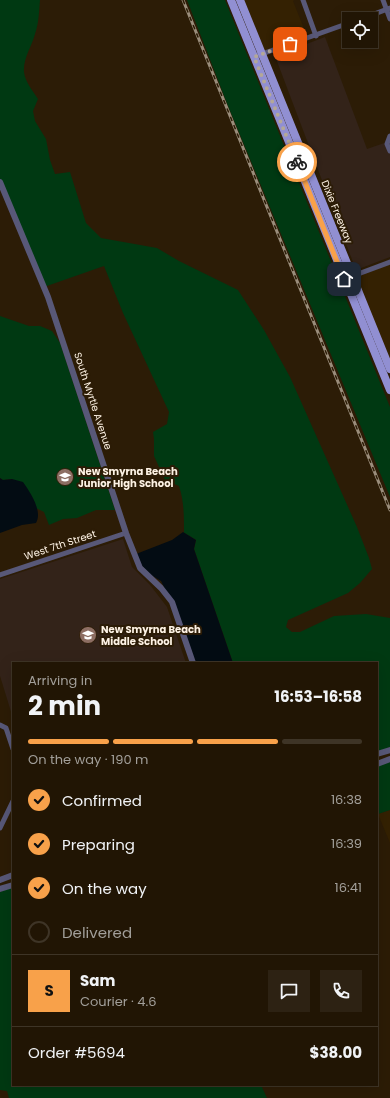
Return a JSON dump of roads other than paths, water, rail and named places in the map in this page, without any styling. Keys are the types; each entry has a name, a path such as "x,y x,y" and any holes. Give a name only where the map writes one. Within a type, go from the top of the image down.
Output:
{"main road":[{"name":"Dixie Freeway","path":"231,0 306,163 390,369"},
{"name":"Dixie Freeway","path":"240,0 258,56 298,166 390,390"}],"street":[{"path":"303,0 316,36"},
{"path":"383,0 388,9 390,19"},
{"path":"378,13 388,9"},
{"path":"258,56 342,26"},
{"path":"389,138 387,144 390,151"},
{"path":"298,166 306,163"},
{"name":"South Myrtle Avenue","path":"0,182 2,191 48,297 126,532 140,568 161,588 172,602 193,662"},
{"path":"344,279 390,262"},
{"path":"376,357 384,354"},
{"name":"West 7th Street","path":"0,575 126,532"},
{"path":"0,725 6,728 12,746"},
{"path":"378,754 390,750"},
{"path":"378,764 390,759"},
{"path":"0,828 12,803"},
{"path":"0,880 12,875"},
{"path":"0,889 12,885"}],"railway":[{"path":"183,0 390,510"}],"place":[{"name":"New Smyrna Beach Junior High School","path":"65,477"},
{"name":"New Smyrna Beach Middle School","path":"88,635"}]}
